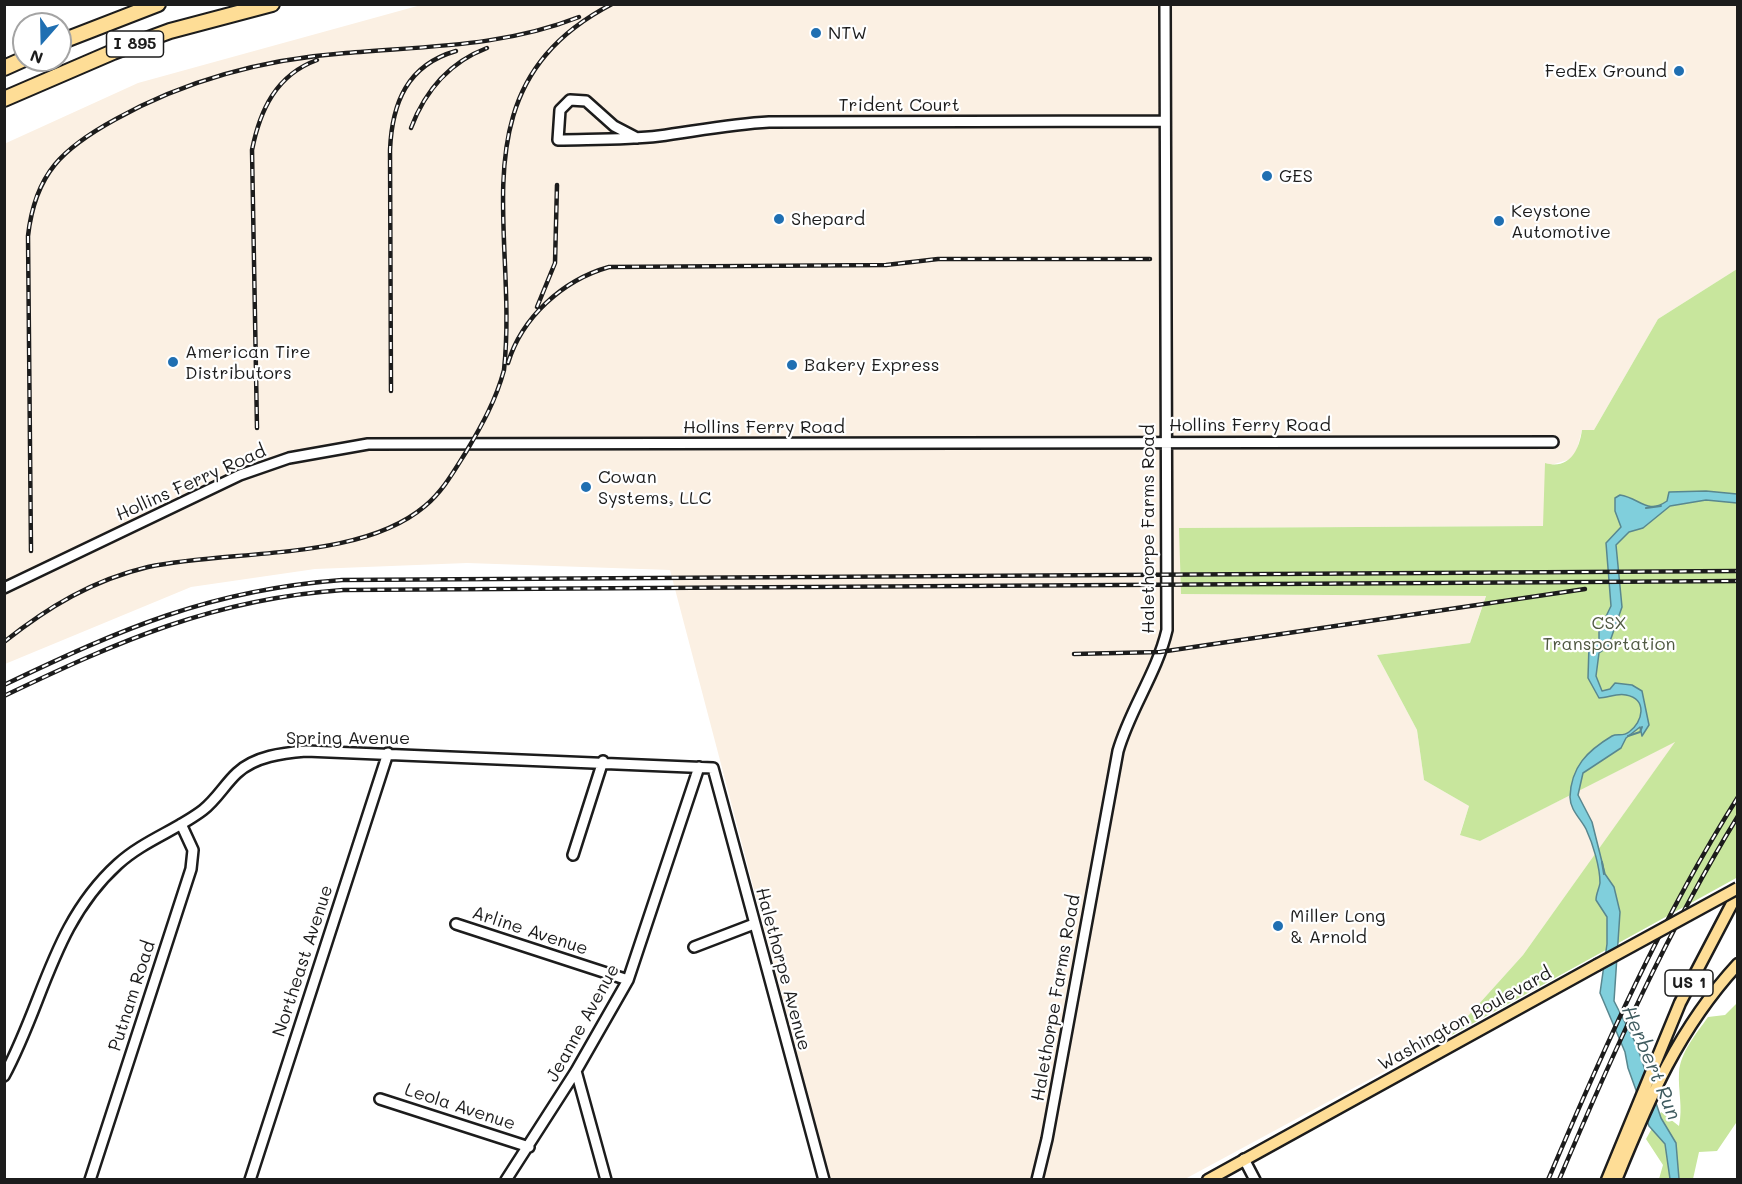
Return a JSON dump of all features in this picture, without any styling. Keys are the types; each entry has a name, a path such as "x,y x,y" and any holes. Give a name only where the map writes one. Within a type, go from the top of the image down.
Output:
{"highway":[{"name":"I 895","path":"72,37 158,4"},
{"name":"I 895","path":"4,99 113,52 170,31 272,4"}],"main road":[{"name":"Washington Boulevard","path":"1208,1179 1737,890"},
{"name":"US 1","path":"1607,1179 1697,966 1737,890"},
{"name":"US 1","path":"1616,1179 1668,1060 1700,1008 1737,964"}],"street":[{"name":"Halethorpe Farms Road","path":"1037,1179 1047,1139 1118,751 1125,727 1160,652 1167,630 1164,4"},
{"name":"Trident Court","path":"637,138 614,126 586,101 570,100 560,110 558,140 637,138 720,125 769,122 1163,121"},
{"name":"Hollins Ferry Road","path":"4,588 240,475 289,458 368,444 1553,442"},
{"name":"Spring Avenue","path":"4,1076 62,938 84,901 120,862 182,824 216,799 237,773 267,758 306,751 603,761 713,768"},
{"name":"Northeast Avenue","path":"250,1179 388,753"},
{"path":"573,855 603,761"},
{"name":"Jeanne Avenue","path":"506,1179 529,1147 576,1071 628,980 699,767"},
{"name":"Halethorpe Avenue","path":"713,768 824,1179"},
{"name":"Putnam Road","path":"90,1179 190,869 193,850 182,824"},
{"name":"Arline Avenue","path":"456,924 628,980"},
{"path":"694,947 754,924"},
{"path":"576,1071 606,1179"},
{"name":"Leola Avenue","path":"380,1099 529,1147"},
{"path":"1244,1160 1255,1179"}],"shaded area":[{"path":"421,5 1737,5 1737,269 1658,319 1594,430 1582,430 1576,453 1571,459 1551,465 1544,526 1180,528 1181,594 1486,595 1470,643 1377,655 1417,730 1424,780 1469,806 1460,834 1480,841 1676,741 1523,955 1450,1036 1185,1179 830,1179 670,570 467,563 315,569 191,587 5,664 4,144 138,83"}],"green space":[{"name":"CSX Transportation","path":"1737,269 1738,877 1450,1036 1523,955 1675,742 1480,841 1460,835 1469,806 1424,780 1417,730 1377,655 1470,643 1486,596 1181,594 1179,528 1543,526 1545,463 1560,464 1566,461 1575,452 1582,430 1594,430 1658,319"},
{"path":"1737,1003 1736,1123 1717,1151 1699,1152 1693,1179 1659,1179 1663,1165 1646,1139 1661,1112 1679,1126 1681,1112 1679,1073 1682,1058 1708,1017 1725,1015"}],"water":[{"path":"1706,491 1737,494 1737,503 1706,500 1670,506 1643,528 1629,532 1616,545 1622,607 1608,647 1599,653 1596,676 1602,691 1610,689 1615,683 1632,685 1642,691 1649,725 1642,736 1640,727 1626,738 1621,748 1583,773 1578,795 1592,822 1605,874 1614,887 1620,912 1614,1001 1637,1046 1661,1118 1676,1143 1679,1179 1670,1179 1665,1144 1649,1126 1628,1068 1625,1052 1600,993 1607,944 1607,917 1596,900 1600,883 1594,848 1572,806 1570,797 1573,777 1582,761 1612,736 1625,734 1634,728 1641,711 1638,701 1633,697 1619,695 1599,698 1588,678 1589,645 1594,642 1599,644 1599,631 1611,606 1606,543 1621,527 1615,511 1615,498 1620,495 1654,506 1667,501 1669,492"}],"waterway":[{"name":"Herbert Run","path":"1646,508 1661,506"},
{"name":"Herbert Run","path":"1628,736 1640,732 1642,727"},
{"name":"Herbert Run","path":"1602,862 1604,874"}],"railway":[{"path":"4,642 54,606 108,579 148,567 293,551 366,537 398,524 425,506 437,494 478,432 493,402 504,370 506,317 504,165 512,119 531,76 563,38 612,4"},
{"path":"31,551 28,236 37,195 45,179 67,152 97,130 143,105 198,83 257,66 316,56 493,40 550,27 579,17"},
{"path":"411,128 431,90 440,79 461,61 487,48"},
{"path":"391,391 390,150 394,117 405,88 414,76 439,57 456,51"},
{"path":"257,428 252,150 260,121 272,96 291,75 317,60"},
{"path":"537,307 555,263 557,185"},
{"path":"508,363 523,330 546,303 576,281 609,267 886,265 938,259 1150,259"},
{"path":"4,685 88,646 167,615 250,593 342,580 1738,571"},
{"path":"4,696 128,641 209,613 296,595 343,590 1738,581"},
{"path":"1074,654 1160,652 1585,589"},
{"path":"1548,1180 1635,985 1684,890 1738,797"},
{"path":"1559,1180 1599,1087 1664,949 1738,816"}],"place":[{"name":"NTW","path":"816,33"},
{"name":"FedEx Ground","path":"1679,71"},
{"name":"GES","path":"1267,176"},
{"name":"Shepard","path":"779,219"},
{"name":"Keystone Automotive","path":"1499,221"},
{"name":"American Tire Distributors","path":"173,362"},
{"name":"Bakery Express","path":"792,365"},
{"name":"Cowan Systems, LLC","path":"586,487"},
{"name":"Miller Long & Arnold","path":"1278,926"}]}
